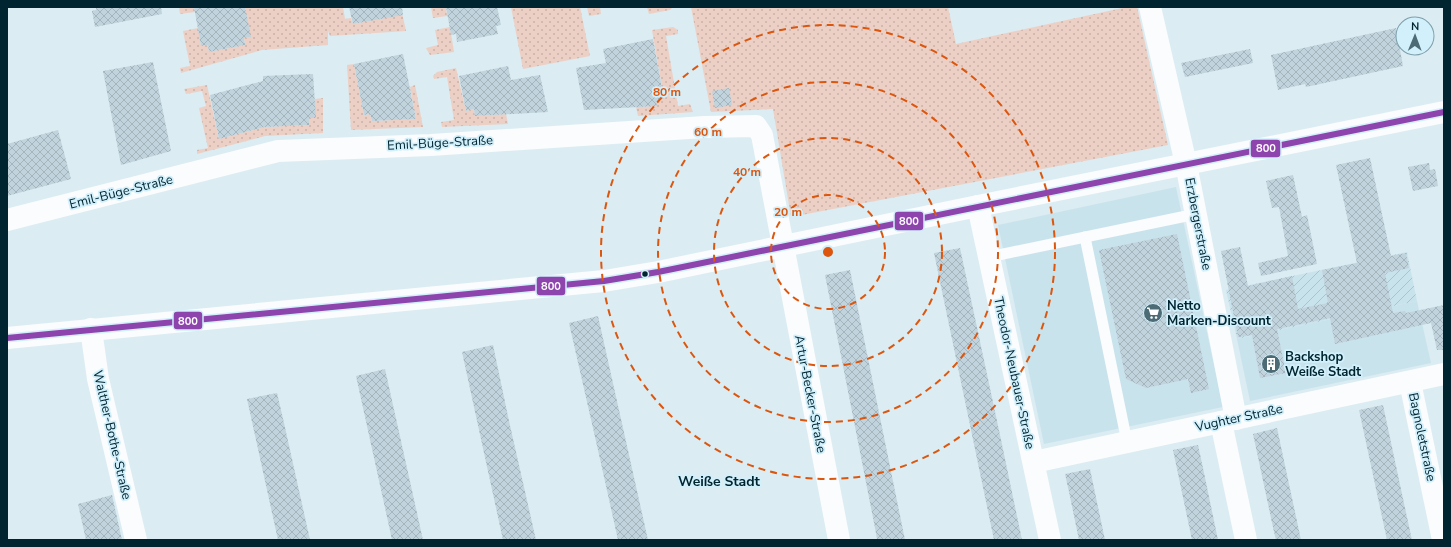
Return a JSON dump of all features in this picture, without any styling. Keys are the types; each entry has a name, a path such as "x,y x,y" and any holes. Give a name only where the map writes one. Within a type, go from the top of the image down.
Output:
{"street":[{"name":"Erzbergerstraße","path":"1150,7 1196,214 1246,540"},
{"path":"7,338 604,281 658,272 783,247 1444,112"},
{"name":"Emil-Büge-Straße","path":"7,220 278,151 432,144 704,126 756,126 762,135 783,247"},
{"name":"Theodor-Neubauer-Straße","path":"978,206 1050,540"},
{"name":"Artur-Becker-Straße","path":"783,247 839,540"},
{"name":"Walther-Bothe-Straße","path":"91,329 98,379 136,540"},
{"name":"Vughter Straße","path":"1034,462 1444,374"},
{"name":"Bagnoletstraße","path":"1410,382 1443,540"}],"lane":[{"path":"989,257 1196,214"},
{"path":"1085,237 1127,442"}],"shaded area":[{"path":"179,7 194,7 195,12 180,14"},
{"path":"245,7 343,7 345,19 351,18 353,24 389,17 401,8 406,31 330,36 328,31 328,45 262,50 181,73 180,68 190,66 183,31 198,28 201,46 208,45 209,52 245,45 244,38 250,37"},
{"path":"431,7 446,7 447,16 433,18"},
{"path":"511,7 580,7 590,56 523,69"},
{"path":"587,7 600,7 601,14 589,16"},
{"path":"647,7 673,7 670,10 649,14"},
{"path":"691,7 948,7 956,44 1127,7 1137,7 1168,145 791,217 773,109 711,112"},
{"path":"450,27 454,52 430,55 426,48 438,45 435,30"},
{"path":"673,27 678,30 678,34 666,36 678,106 690,104 693,112 638,116 636,107 657,106 656,101 664,99 652,30"},
{"path":"354,64 364,115 370,114 372,121 416,119 410,87 415,85 423,127 351,130 347,65"},
{"path":"456,68 466,111 474,109 475,116 506,114 508,124 442,127 441,122 454,120 447,77 434,79 433,76 437,72"},
{"path":"207,85 219,139 265,127 309,125 309,118 315,99 323,98 323,133 265,136 197,154 197,150 208,148 199,108 206,106 202,91 186,94 184,89"},
{"path":"1176,187 1223,407 1044,444 998,225"},
{"path":"1407,252 1417,301 1237,339 1226,290"},
{"path":"1417,301 1431,363 1250,401 1237,339"}],"building":[{"path":"96,7 161,7 162,14 95,27 92,11 96,10"},
{"path":"194,7 245,7 251,37 244,38 245,45 209,52 208,45 201,46"},
{"path":"349,7 402,7 403,15 353,24"},
{"path":"446,7 497,7 501,25 496,26 498,34 457,42 456,34 451,35"},
{"path":"1395,28 1395,56 1401,56 1403,66 1306,87 1305,84 1278,90 1271,55"},
{"path":"653,39 664,99 656,101 657,106 584,110 576,68 606,63 603,49"},
{"path":"1250,49 1253,63 1185,77 1181,63"},
{"path":"403,54 416,119 372,121 370,114 364,115 354,64"},
{"path":"153,62 171,151 121,165 103,71"},
{"path":"508,66 511,80 540,75 548,112 475,116 474,109 466,111 459,76"},
{"path":"313,74 316,118 309,118 309,125 265,127 219,139 210,95 263,81 263,76"},
{"path":"729,88 732,105 715,108 712,91"},
{"path":"58,130 71,179 7,196 7,144"},
{"path":"1370,158 1391,256 1406,253 1409,268 1385,273 1393,313 1405,311 1406,313 1444,305 1444,350 1437,350 1431,323 1335,344 1330,318 1277,329 1286,373 1260,378 1252,335 1238,337 1221,251 1240,247 1248,286 1292,276 1298,309 1328,303 1322,270 1357,263 1336,165"},
{"path":"1429,163 1430,170 1435,169 1438,186 1413,191 1408,167"},
{"path":"1293,175 1302,217 1307,215 1317,264 1261,276 1258,263 1288,256 1279,207 1272,208 1266,181"},
{"name":"Netto Marken-Discount","path":"1177,234 1209,389 1191,393 1188,379 1146,388 1126,379 1099,250"},
{"path":"960,248 1022,540 994,540 934,253"},
{"path":"850,270 905,540 877,540 825,275"},
{"path":"598,316 648,540 618,540 569,323"},
{"path":"493,345 536,540 503,540 462,352"},
{"path":"385,369 423,540 392,540 356,376"},
{"path":"277,393 310,540 278,540 247,399"},
{"path":"1383,405 1412,540 1387,540 1359,410"},
{"path":"1277,428 1301,540 1276,540 1253,434"},
{"path":"1198,445 1218,540 1192,540 1173,450"},
{"path":"1090,469 1105,540 1079,540 1065,474"},
{"path":"112,495 122,540 86,540 78,504"}],"transit line":[{"name":"800","path":"7,338 604,281 658,272 1444,112"}],"place":[{"name":"Netto Marken-Discount","path":"1153,313"},
{"name":"Backshop Weiße Stadt","path":"1271,364"}],"district":[{"name":"Weiße Stadt","path":"719,481"}]}
